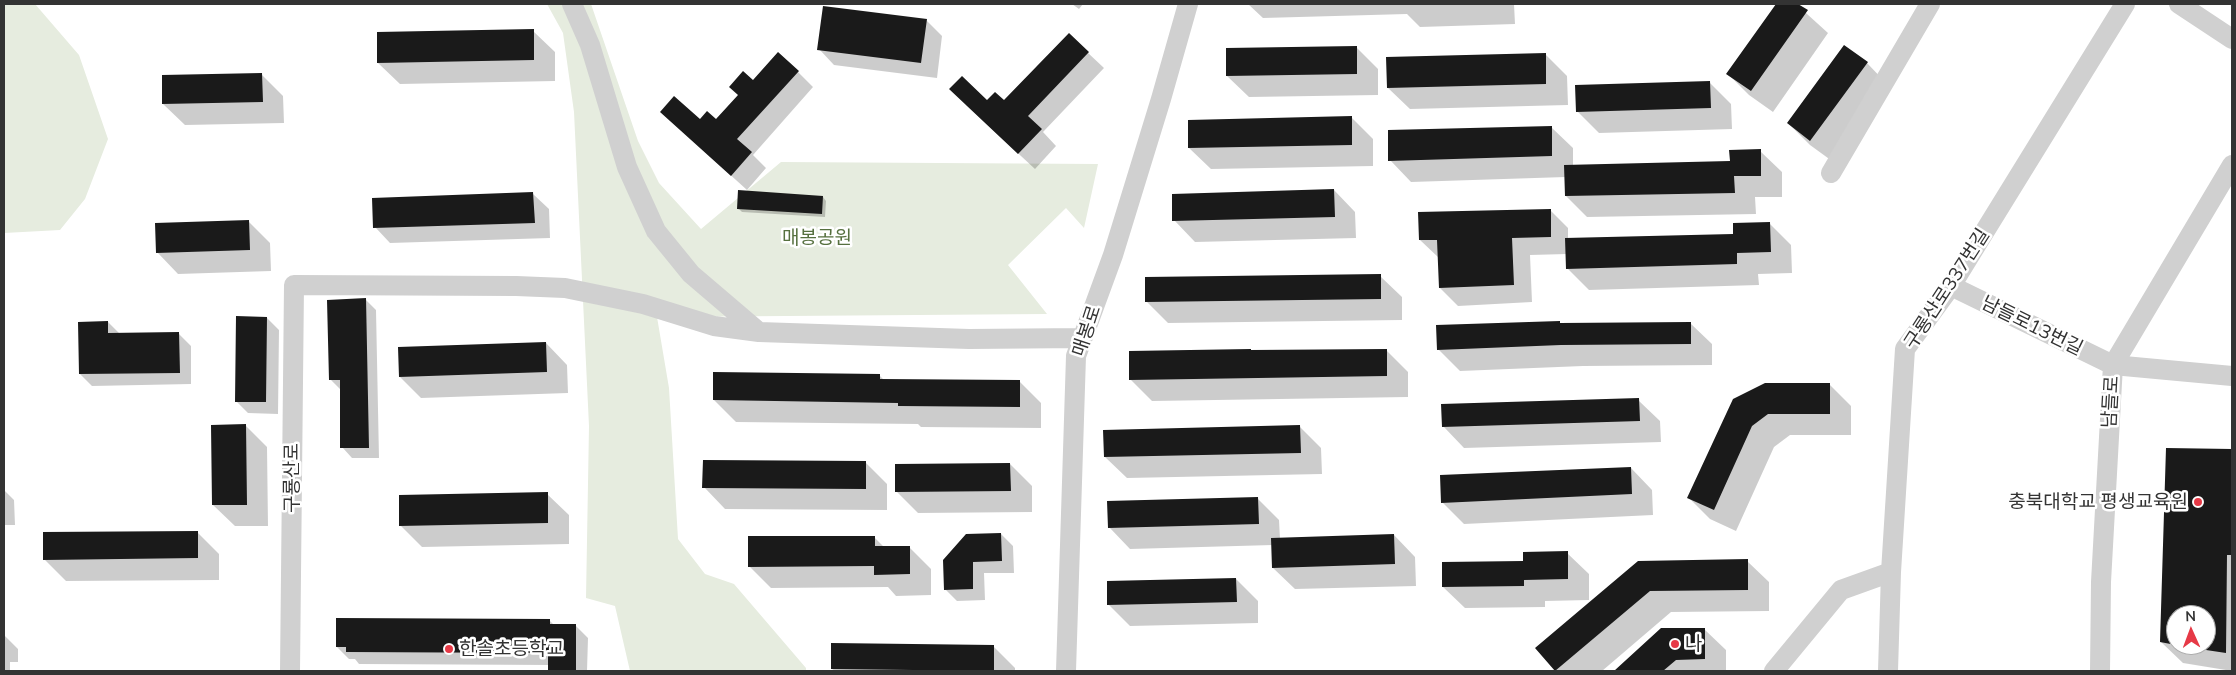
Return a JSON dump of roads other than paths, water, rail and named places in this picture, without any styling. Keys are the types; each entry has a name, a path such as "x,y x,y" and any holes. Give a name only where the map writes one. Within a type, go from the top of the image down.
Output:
{"street":[{"path":"572,4 590,45 627,167 656,231 691,274 759,332 969,339 1082,338"},
{"name":"매봉로","path":"1066,671 1076,356 1113,255 1188,4"},
{"path":"1831,173 1930,4"},
{"name":"구룡산로337번길","path":"1888,671 1891,572 1905,349 1951,286 2125,4"},
{"path":"2179,4 2232,40"},
{"name":"남들로","path":"2100,671 2101,582 2113,365 2232,165"},
{"name":"구룡산로","path":"290,671 294,286 516,286 565,288 643,304 714,326 759,332"},
{"name":"남들로13번길","path":"1951,286 2113,365"},
{"path":"2113,365 2232,376"},
{"path":"1774,671 1841,590 1891,572"}],"place":[{"name":"충북대학교 평생교육원","path":"2198,502"},
{"name":"나","path":"1675,644"},
{"name":"한솔초등학교","path":"449,649"}],"park label":[{"name":"매봉공원","path":"817,238"}]}
